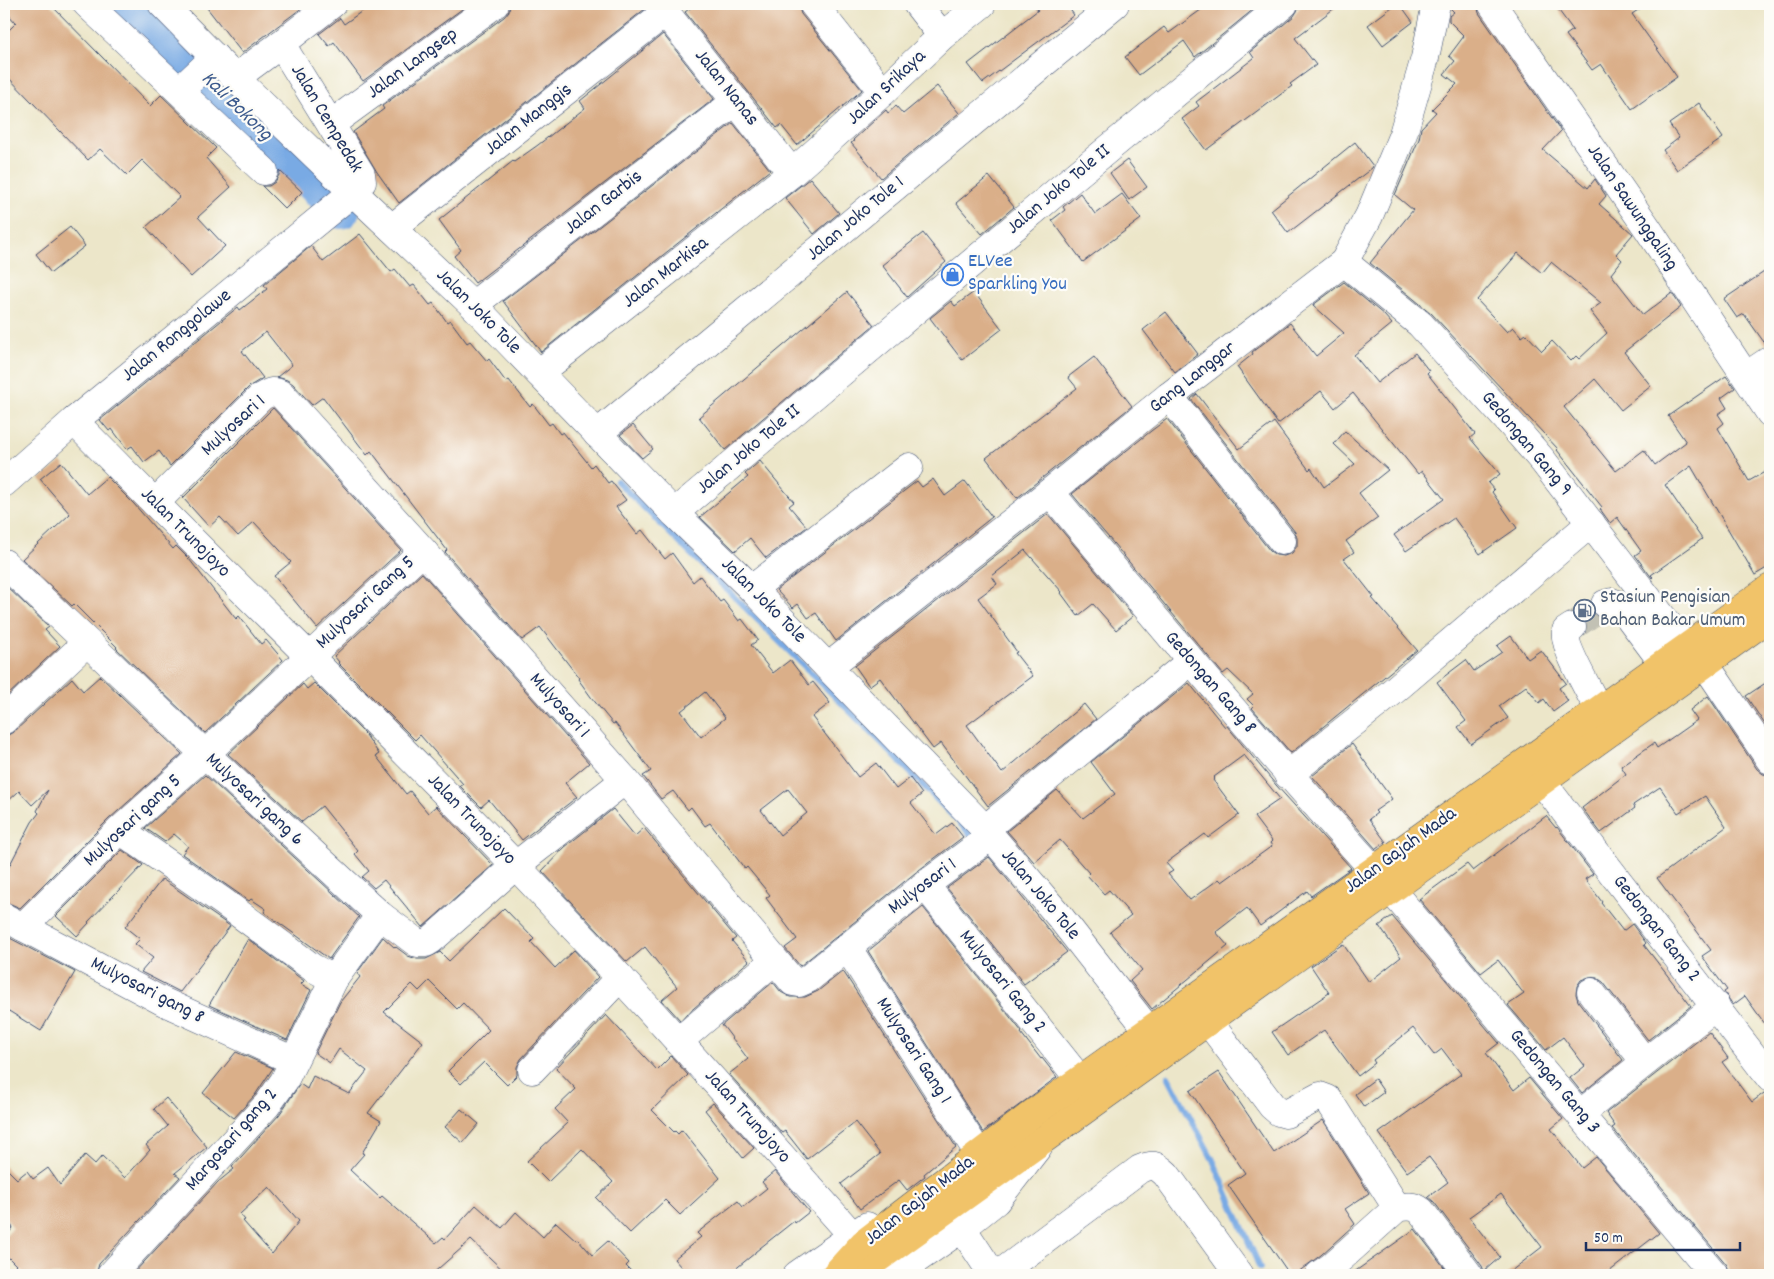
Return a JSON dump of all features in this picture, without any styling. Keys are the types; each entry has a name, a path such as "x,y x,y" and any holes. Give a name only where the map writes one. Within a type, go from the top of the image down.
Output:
{"main road":[{"name":"Jalan Gajah Mada","path":"837,1274 876,1260 1208,1021 1599,710 1664,664 1700,662 1770,588"},
{"name":"Jalan Gajah Mada","path":"837,1274 864,1243 1032,1114 1149,1031 1383,880 1542,782 1700,662 1770,617"}],"street":[{"path":"87,4 199,73"},
{"path":"162,4 199,73 264,170"},
{"name":"Jalan Langsep","path":"331,124 495,4"},
{"path":"813,4 883,92"},
{"path":"917,4 942,36"},
{"name":"Jalan Srikaya","path":"792,173 883,92 942,36 982,4"},
{"name":"Jalan Joko Tole 1","path":"597,434 1115,4"},
{"name":"Jalan Joko Tole II","path":"674,513 1061,188 1284,4"},
{"name":"Gang Langgar","path":"828,667 1169,396 1344,262 1369,216 1403,134 1425,58 1436,4"},
{"name":"Jalan Sawunggaling","path":"1492,4 1646,226 1770,413"},
{"name":"Jalan Cempedak","path":"235,78 282,44 328,5"},
{"name":"Jalan Nanas","path":"663,8 792,173"},
{"name":"Jalan Manggis","path":"392,228 663,8"},
{"name":"Jalan Cempedak","path":"282,44 361,174 362,182 342,201"},
{"name":"Jalan Joko Tole","path":"199,73 235,78 342,201 392,228 473,305 674,513 828,667 984,838 1060,918 1149,1031"},
{"name":"Jalan Garbis","path":"473,305 736,101"},
{"name":"Jalan Markisa","path":"539,373 792,173"},
{"name":"Jalan Ronggolawe","path":"4,483 74,421 342,201"},
{"name":"Gedongan Gang 9","path":"1344,262 1407,313 1435,339 1543,461 1700,662 1770,760"},
{"path":"1746,376 1770,360"},
{"name":"Mulyosari 1","path":"155,504 260,397 271,391 282,395 423,551 625,780 774,961 793,982 798,983 808,979 984,838 1191,661"},
{"path":"1169,396 1282,541"},
{"name":"Jalan Trunojoyo","path":"74,421 155,504 310,655 516,866 680,1040 852,1235"},
{"path":"752,589 909,467"},
{"name":"Gedongan Gang 8","path":"1050,492 1288,775 1383,880"},
{"path":"1288,775 1391,693 1592,523"},
{"name":"Mulyosari Gang 5","path":"310,655 423,551"},
{"name":"Mulyosari gang 6","path":"4,563 86,643 205,754 380,915 417,943 426,943 516,866 625,780"},
{"path":"1605,604 1612,602 1620,605 1664,664"},
{"path":"1572,627 1566,631 1565,635 1568,646 1599,710"},
{"path":"4,720 86,643"},
{"name":"Mulyosari gang 5","path":"14,922 205,754 310,655"},
{"name":"Gedongan Gang 2","path":"1542,782 1770,1078"},
{"path":"120,830 222,900 314,968 334,979"},
{"name":"Gedongan Gang 3","path":"1383,880 1715,1275"},
{"name":"Mulyosari Gang 2","path":"924,885 1080,1080"},
{"name":"Margosari gang 2","path":"111,1275 267,1105 284,1081 292,1060 334,979 380,915"},
{"name":"Mulyosari gang 8","path":"14,922 162,1001 292,1060"},
{"name":"Mulyosari Gang 1","path":"847,947 979,1154"},
{"path":"680,1040 774,961"},
{"path":"532,1070 620,977"},
{"path":"1591,992 1645,1062"},
{"path":"1580,1114 1716,1006"},
{"path":"1208,1021 1272,1106 1279,1112 1286,1114 1320,1096 1328,1099 1397,1208"},
{"name":"Jalan Gajah Mada","path":"797,1275 852,1235 979,1154 1032,1114"},
{"name":"Jalan Gajah Mada","path":"894,1275 962,1228 996,1201 1043,1140"},
{"path":"998,1275 1140,1169 1151,1165 1158,1167 1166,1174 1239,1275"},
{"path":"1329,1273 1397,1208 1414,1207 1421,1211 1470,1275"},
{"path":"962,1228 993,1275"}],"building":[{"path":"4,4 50,4 150,106 161,95 216,148 206,158 231,187 198,217 225,246 191,277 146,227 180,197 142,160 127,175 100,149 88,160 4,73 4,35 16,23 4,10"},
{"path":"204,4 307,4 242,53"},
{"path":"372,4 469,4 363,81 334,42 329,46 319,34 340,18 344,24"},
{"path":"510,4 644,4 645,9 399,203 377,172 353,132 384,109 382,106 504,17 509,11"},
{"path":"696,4 798,4 801,14 862,90 797,145 781,125 777,128 685,12"},
{"path":"1033,4 1066,4 1074,15 983,83 968,64 1038,10"},
{"path":"1209,4 1260,4 1195,57 1184,41 1139,75 1125,57 1164,27 1169,33"},
{"path":"1305,4 1340,4 1295,38 1316,65 1290,84 1292,86 1206,150 1182,119 1199,106 1196,102 1254,58 1250,52 1294,16 1299,8"},
{"path":"1396,4 1400,4 1413,22 1383,45 1368,25"},
{"path":"1451,4 1477,4 1479,13 1561,131 1543,150 1588,188 1595,179 1606,196 1599,204 1633,234 1616,254 1622,260 1611,274 1643,315 1672,293 1681,307 1624,352 1651,386 1621,410 1595,379 1564,407 1616,471 1644,450 1655,465 1686,442 1668,416 1726,376 1735,388 1721,398 1727,408 1718,414 1724,423 1718,428 1749,481 1770,469 1770,566 1755,575 1691,466 1665,485 1702,539 1651,575 1652,578 1635,555 1641,551 1617,517 1610,523 1600,509 1602,507 1558,449 1431,313 1370,263 1413,210 1395,195 1419,139 1421,128 1436,112 1432,109 1457,84 1444,74 1455,61 1449,56 1464,36 1449,21 1449,16 1454,12 1451,9","holes":["1518,253 1542,273 1551,262 1601,303 1590,311 1607,333 1579,359 1576,356 1571,361 1552,341 1542,351 1526,334 1522,337 1513,327 1507,332 1477,300"]},
{"path":"1554,4 1647,4 1632,14 1677,77 1632,109 1601,64 1592,70 1566,35 1573,30"},
{"path":"663,34 714,99 475,283 454,256 461,250 439,220 513,161 538,145 585,108 580,101"},
{"path":"937,86 959,113 881,178 851,143 886,110 888,113 896,106 903,114"},
{"path":"1699,103 1723,138 1677,170 1663,150 1679,138 1669,124"},
{"path":"733,123 770,170 541,352 503,301"},
{"path":"1355,142 1373,166 1372,168 1288,233 1271,210"},
{"path":"1127,160 1147,187 1129,200 1110,173"},
{"path":"279,170 302,192 285,209 262,186 269,186 275,182 279,175"},
{"path":"989,176 1014,207 982,234 956,203"},
{"path":"810,178 839,213 814,234 785,198"},
{"path":"1080,193 1095,214 1122,194 1141,219 1083,262 1052,220 1065,210 1063,207"},
{"path":"70,227 85,246 51,273 36,254"},
{"path":"923,233 946,262 907,297 882,265"},
{"path":"360,234 391,272 395,269 410,287 414,285 430,305 433,303 447,322 450,320 467,343 470,341 487,361 489,359 506,382 509,380 530,407 533,404 549,425 552,423 560,434 563,432 591,467 594,464 608,483 611,481 626,500 616,507 637,534 642,530 665,559 672,553 693,582 700,576 720,602 723,600 739,621 742,619 758,640 751,645 773,673 790,660 809,685 813,682 830,703 812,717 858,777 876,763 896,789 910,778 922,794 911,803 936,835 952,823 963,837 915,873 800,966 785,948 797,939 766,898 770,895 747,867 745,869 710,823 705,826 691,807 688,810 673,791 661,799 643,776 651,771 615,723 613,724 591,697 540,627 522,640 445,552 447,550 371,451 367,455 323,397 312,405 293,384 277,377 292,365 266,332 242,351 263,378 250,386 170,466 159,451 144,462 132,446 127,449 112,429 109,431 100,420 238,307 240,310 267,289 264,285 311,246 323,262","holes":["705,692 725,718 701,737 681,711","788,789 807,813 780,835 761,810"]},
{"path":"1770,268 1770,345 1766,345 1744,314 1737,318 1724,299"},
{"path":"1344,282 1384,315 1392,324 1354,355 1377,383 1415,353 1429,371 1427,373 1475,434 1470,438 1500,474 1488,483 1494,490 1492,492 1517,528 1480,554 1454,518 1406,551 1394,535 1444,499 1422,471 1418,474 1353,393 1335,408 1321,391 1278,424 1237,367 1253,354 1252,352 1290,323 1316,356 1344,333 1313,305"},
{"path":"847,292 874,325 725,450 699,417"},
{"path":"974,292 1002,329 962,360 930,318 951,301 955,306"},
{"path":"1166,312 1198,354 1175,372 1143,330"},
{"path":"1094,357 1132,406 1017,498 986,458 1077,388 1068,377"},
{"path":"1197,394 1239,449 1274,422 1309,470 1311,468 1324,487 1355,464 1334,444 1345,431 1388,470 1359,493 1378,518 1346,541 1354,552 1344,559 1374,597 1372,598 1417,650 1291,753 1252,708 1254,706 1247,699 1253,694 1228,670 1223,674 1072,494 1167,419 1270,551 1276,555 1284,556 1292,553 1297,546 1295,532 1191,399"},
{"path":"273,408 401,550 317,628 274,576 291,562 254,522 238,536 220,517 209,527 183,498"},
{"path":"633,425 653,449 642,458 620,435"},
{"path":"760,461 794,502 789,506 807,527 766,558 750,538 735,551 700,517 748,477 745,474"},
{"path":"61,462 87,494 107,477 134,504 173,549 176,546 189,559 236,619 239,616 261,644 266,640 283,660 205,733 116,648 74,604 72,606 22,559 70,514 40,479"},
{"path":"933,479 945,496 965,481 992,517 836,641 816,613 808,618 798,604 793,608 776,590 917,481 922,487"},
{"path":"1048,514 1133,616 1116,630 1093,604 1078,616 1062,592 1025,550 992,576 997,584 978,598 1033,676 967,725 1002,773 1084,704 1096,719 988,806 941,743 933,749 880,678 869,686 855,666"},
{"path":"422,573 589,763 565,783 577,797 522,840 489,800 481,807 460,786 463,784 420,735 415,740 338,663 334,656"},
{"path":"4,584 49,627 45,630 60,646 4,699"},
{"path":"1511,636 1528,659 1541,650 1566,683 1559,688 1568,701 1553,712 1544,699 1539,703 1526,686 1499,706 1508,718 1471,744 1458,727 1466,721 1437,682 1466,660 1474,671 1502,652 1497,646"},
{"path":"100,676 182,754 109,819 20,908 4,901 4,876 32,822 39,813 37,811 48,790 32,805 19,791 4,805 4,735 15,731 72,678 83,691"},
{"path":"1770,680 1770,732 1746,696"},
{"path":"314,683 366,735 379,754 376,756 406,794 410,791 428,813 436,806 493,865 423,927 384,880 374,888 362,877 369,871 355,854 358,851 322,806 302,822 228,754 303,684 307,689"},
{"path":"1189,683 1225,727 1227,726 1276,785 1351,868 1311,896 1307,891 1260,926 1247,908 1216,932 1228,946 1152,1009 1130,981 1142,970 1110,932 1131,915 1109,890 1104,894 1087,875 1089,873 1060,840 1034,862 1007,831 1057,790 1083,818 1115,794 1091,762","holes":["1244,755 1280,799 1254,817 1272,841 1270,843 1272,846 1222,882 1219,879 1190,900 1168,874 1173,871 1166,863 1205,834 1208,838 1239,815 1213,780 1214,777"]},
{"path":"1708,696 1757,769 1763,774 1770,775 1770,1031 1745,996 1733,1005 1724,992 1727,990 1702,956 1711,950 1657,878 1726,827 1705,796 1678,813 1660,787 1633,805 1635,808 1601,833 1582,808 1626,774 1621,766 1654,743 1657,748 1697,720 1690,710"},
{"path":"1352,744 1392,799 1375,811 1377,813 1369,819 1386,842 1376,849 1312,776"},
{"path":"205,775 359,917 329,959 264,912 266,909 251,899 249,901 182,854 188,846 174,834 165,842 145,828"},
{"path":"613,809 635,836 644,828 736,938 732,941 749,961 680,1020 662,1000 677,987 645,947 627,962 542,871 565,847"},
{"path":"1546,816 1557,827 1593,874 1585,879 1601,903 1623,931 1632,924 1646,943 1644,945 1691,1006 1648,1040 1603,982 1597,978 1589,977 1581,980 1577,986 1576,994 1578,1001 1623,1060 1582,1093 1570,1078 1585,1066 1563,1037 1546,1050 1508,1005 1524,994 1498,960 1481,973 1419,899 1467,864 1473,871"},
{"path":"122,850 143,865 77,936 56,916"},
{"path":"989,857 1067,952 1024,984 947,888"},
{"path":"162,879 230,926 180,992 141,972 153,958 135,944 140,939 125,927"},
{"path":"923,907 1057,1077 983,1132 868,951"},
{"path":"504,908 534,939 531,942 555,968 574,950 598,977 521,1059 517,1067 517,1075 507,1085 484,1062 461,1084 448,1071 489,1030 463,1003 457,1009 429,981 419,991 412,984 384,1012 423,1042 368,1113 381,1121 362,1153 364,1154 350,1170 380,1198 382,1196 436,1243 443,1237 445,1239 476,1205 502,1228 516,1212 543,1237 556,1222 576,1240 578,1239 592,1255 608,1241 629,1263 626,1266 635,1275 508,1275 471,1240 431,1275 132,1275 218,1182 234,1169 232,1167 279,1115 300,1084 307,1089 313,1076 349,1094 367,1071 339,1049 330,1063 315,1053 340,1002 360,977 357,973 383,937 408,956 426,959 440,952 449,961","holes":["269,1187 299,1221 272,1254 243,1221 245,1220 240,1214"]},
{"path":"1392,916 1499,1043 1486,1053 1514,1090 1529,1078 1563,1119 1551,1129 1582,1168 1596,1157 1659,1233 1605,1275 1506,1275 1542,1247 1501,1194 1469,1217 1500,1257 1484,1271 1434,1202 1428,1197 1448,1182 1429,1157 1407,1172 1379,1133 1461,1074 1442,1049 1434,1055 1413,1028 1373,1060 1375,1063 1358,1076 1324,1030 1288,1055 1272,1032 1329,993 1311,966 1343,944 1369,982 1401,957 1379,926"},
{"path":"4,935 75,972 41,1031 4,1008"},
{"path":"248,939 304,981 301,984 311,990 287,1040 209,1005"},
{"path":"843,971 956,1147 907,1190 899,1180 860,1209 841,1184 880,1154 855,1122 807,1159 785,1131 782,1133 729,1074 748,1059 723,1026 721,1026 773,982 781,992 790,997 805,997 818,991"},
{"path":"606,1015 657,1070 671,1056 688,1075 652,1110 674,1132 678,1134 682,1130 720,1178 680,1215 665,1200 630,1233 596,1198 613,1182 582,1149 548,1182 527,1161 568,1123 555,1109 576,1089 556,1068"},
{"path":"1709,1032 1728,1058 1722,1062 1752,1102 1764,1093 1770,1093 1770,1275 1730,1275 1727,1265 1612,1128 1615,1126 1606,1113"},
{"path":"236,1052 273,1068 255,1095 234,1118 203,1093"},
{"path":"1219,1072 1274,1153 1323,1120 1369,1193 1345,1209 1355,1224 1321,1255 1294,1275 1290,1275 1228,1185 1245,1173 1190,1091"},
{"path":"1375,1079 1384,1092 1364,1107 1355,1094"},
{"path":"166,1098 207,1147 175,1173 180,1177 99,1264 96,1275 26,1275 4,1253 4,1238 13,1228 4,1215 4,1166 17,1179 27,1171 33,1179 48,1168 60,1185 85,1155 95,1164 102,1156 125,1178 150,1150 146,1145 168,1126 154,1109"},
{"path":"713,1103 754,1148 743,1158 705,1110"},
{"path":"461,1109 479,1124 463,1143 445,1127"},
{"path":"775,1171 809,1212 795,1223 794,1221 728,1275 688,1275 674,1259 701,1237 697,1233 738,1201 743,1207 767,1188 762,1182"},
{"path":"1415,1229 1450,1275 1350,1275"}],"waterway":[{"name":"Kali Bokong","path":"131,4 341,210"},
{"path":"617,481 876,737 975,839"},
{"path":"1168,1076 1213,1160 1260,1268"}],"tunnel":[{"path":"1572,627 1605,604"}],"place":[{"name":"ELVee Sparkling You","path":"952,274"},
{"name":"Stasiun Pengisian Bahan Bakar Umum","path":"1584,610"}]}
